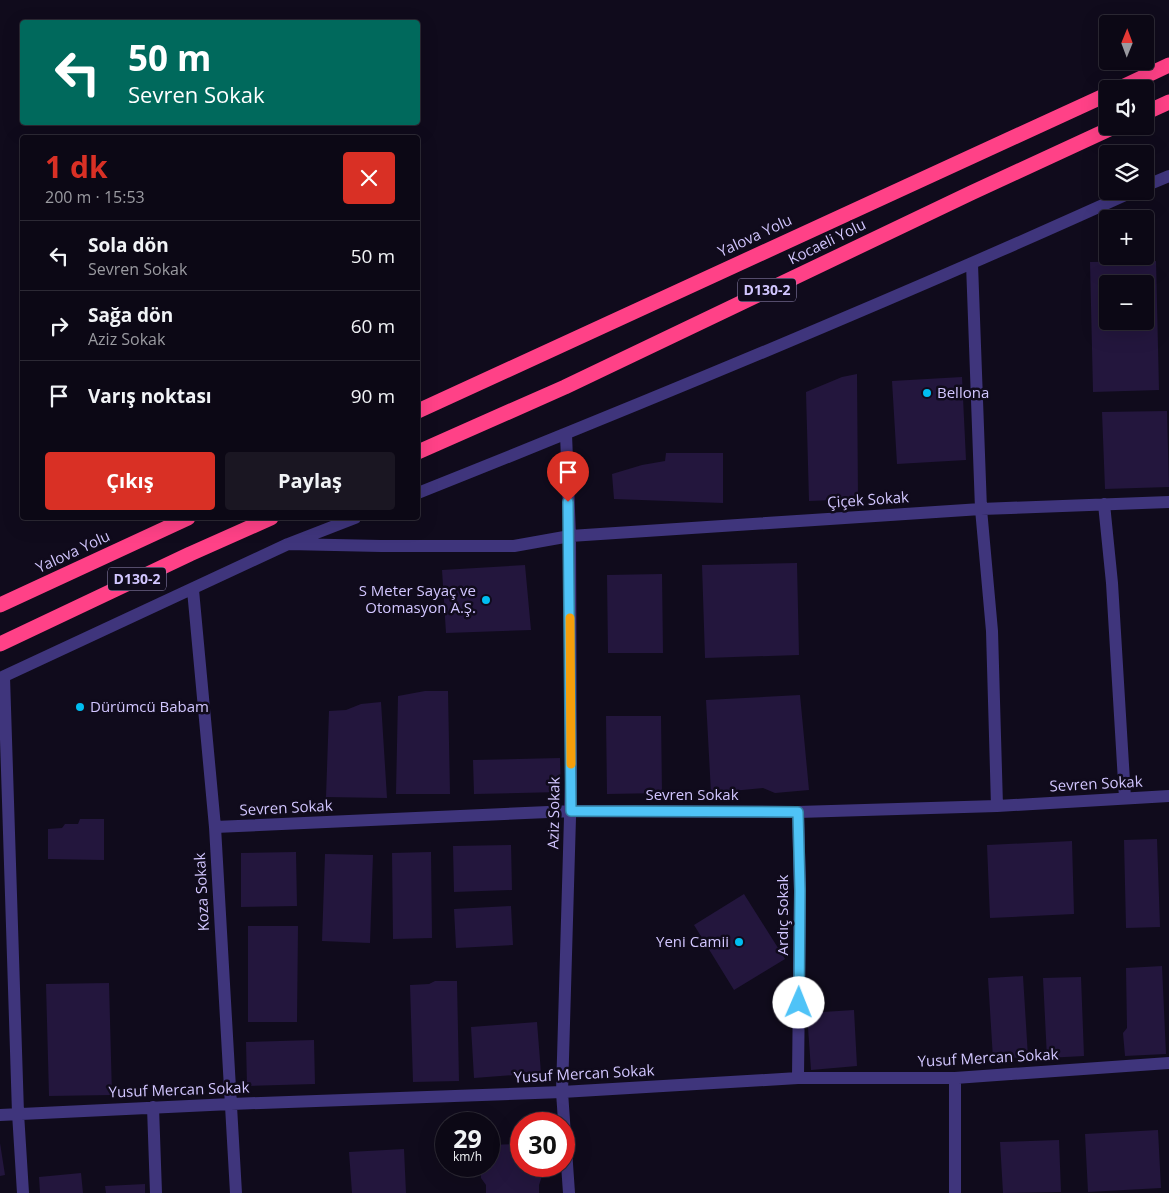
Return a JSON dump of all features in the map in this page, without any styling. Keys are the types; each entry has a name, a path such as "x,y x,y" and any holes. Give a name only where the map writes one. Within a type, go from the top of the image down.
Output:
{"highway":[{"path":"1137,80 1169,65"},
{"name":"Yalova Yolu","path":"420,410 1099,98"},
{"path":"1154,109 1169,102"},
{"name":"Kocaeli̇ Yolu","path":"420,451 564,387 1099,134"},
{"name":"Yalova Yolu","path":"0,605 184,520"},
{"name":"D130-2","path":"1,643 266,520"}],"street":[{"path":"1154,182 1169,176"},
{"path":"420,492 566,434 972,264 1114,200"},
{"path":"972,264 981,508 992,631 997,806"},
{"name":"Aziz Sokak","path":"566,434 570,536 571,811 562,1092 569,1193"},
{"name":"Çiçek Sokak","path":"288,544 514,546 570,536 981,508 1169,502"},
{"path":"1104,504 1112,584 1125,798"},
{"path":"23,1193 18,1113 2,678 288,544 350,520"},
{"name":"Koza Sokak","path":"193,590 215,827 236,1193"},
{"name":"Sevren Sokak","path":"215,827 571,811 798,812 997,806 1169,796"},
{"name":"Ardıç Sokak","path":"798,812 800,891 798,1078"},
{"name":"Yusuf Mercan Sokak","path":"0,1115 153,1107 562,1092 798,1078 955,1078 1169,1063"},
{"path":"955,1078 955,1193"},
{"path":"153,1107 156,1193"}],"building":[{"path":"1154,261 1156,261 1159,390 1093,392 1090,262 1099,262 1099,265 1154,265"},
{"path":"857,374 858,499 809,501 806,392 842,377"},
{"path":"962,377 966,460 897,464 892,381"},
{"path":"1167,411 1169,487 1105,489 1102,412"},
{"path":"666,453 723,453 723,503 614,499 612,474 642,465 665,461"},
{"path":"797,563 799,655 705,658 702,565"},
{"name":"S Meter Sayaç ve Otomasyon A.Ş.","path":"525,565 531,630 446,633 442,570"},
{"path":"662,574 663,653 608,653 607,575"},
{"path":"425,691 448,691 450,794 396,794 398,696"},
{"path":"800,695 809,790 775,793 763,788 711,793 706,700"},
{"path":"381,702 387,798 326,797 329,711 346,710 361,704"},
{"path":"606,716 661,716 662,793 607,794"},
{"path":"560,758 561,792 474,794 473,760"},
{"path":"80,819 104,819 104,860 48,859 48,829 62,828 65,824 78,824"},
{"path":"1157,839 1160,927 1126,928 1124,840"},
{"path":"1072,841 1074,914 990,918 987,845"},
{"path":"511,845 512,890 454,892 453,846"},
{"path":"296,852 297,906 241,907 241,853"},
{"path":"431,852 432,938 393,939 392,853"},
{"path":"325,854 373,855 370,943 322,941"},
{"name":"Yeni Camii","path":"744,894 785,959 734,990 694,925"},
{"path":"511,906 513,945 456,948 454,909"},
{"path":"248,926 298,926 297,1022 248,1022"},
{"path":"1162,966 1166,1054 1125,1056 1123,1033 1127,1028 1126,968"},
{"path":"1023,976 1028,1057 993,1059 988,978"},
{"path":"1081,977 1084,1056 1047,1058 1043,978"},
{"path":"435,981 457,981 459,1081 413,1082 410,985 429,984"},
{"path":"109,983 112,1095 49,1096 46,984"},
{"path":"854,1010 857,1066 811,1070 807,1013"},
{"path":"537,1022 541,1073 474,1078 471,1027"},
{"path":"314,1040 315,1084 247,1086 246,1042"},
{"path":"1158,1130 1161,1188 1088,1192 1085,1134"},
{"path":"1059,1140 1061,1192 1003,1193 1000,1142"},
{"path":"0,1143 5,1175 0,1176"},
{"path":"510,1144 510,1177 542,1177 539,1193 486,1193 486,1185 481,1177 500,1177 500,1145"},
{"path":"404,1149 406,1193 352,1193 349,1152"},
{"path":"81,1173 83,1193 40,1193 39,1177"},
{"path":"145,1184 145,1193 106,1193 105,1186"}],"slow traffic":[{"path":"570,618 571,764"}],"place":[{"name":"Bellona","path":"927,393"},
{"name":"S Meter Sayaç ve Otomasyon A.Ş.","path":"486,600"},
{"name":"Dürümcü Babam","path":"80,707"},
{"name":"Yeni Camii","path":"739,942"}],"route":[{"path":"568,502 570,536 571,811 798,812 800,891 799,1003"}]}
